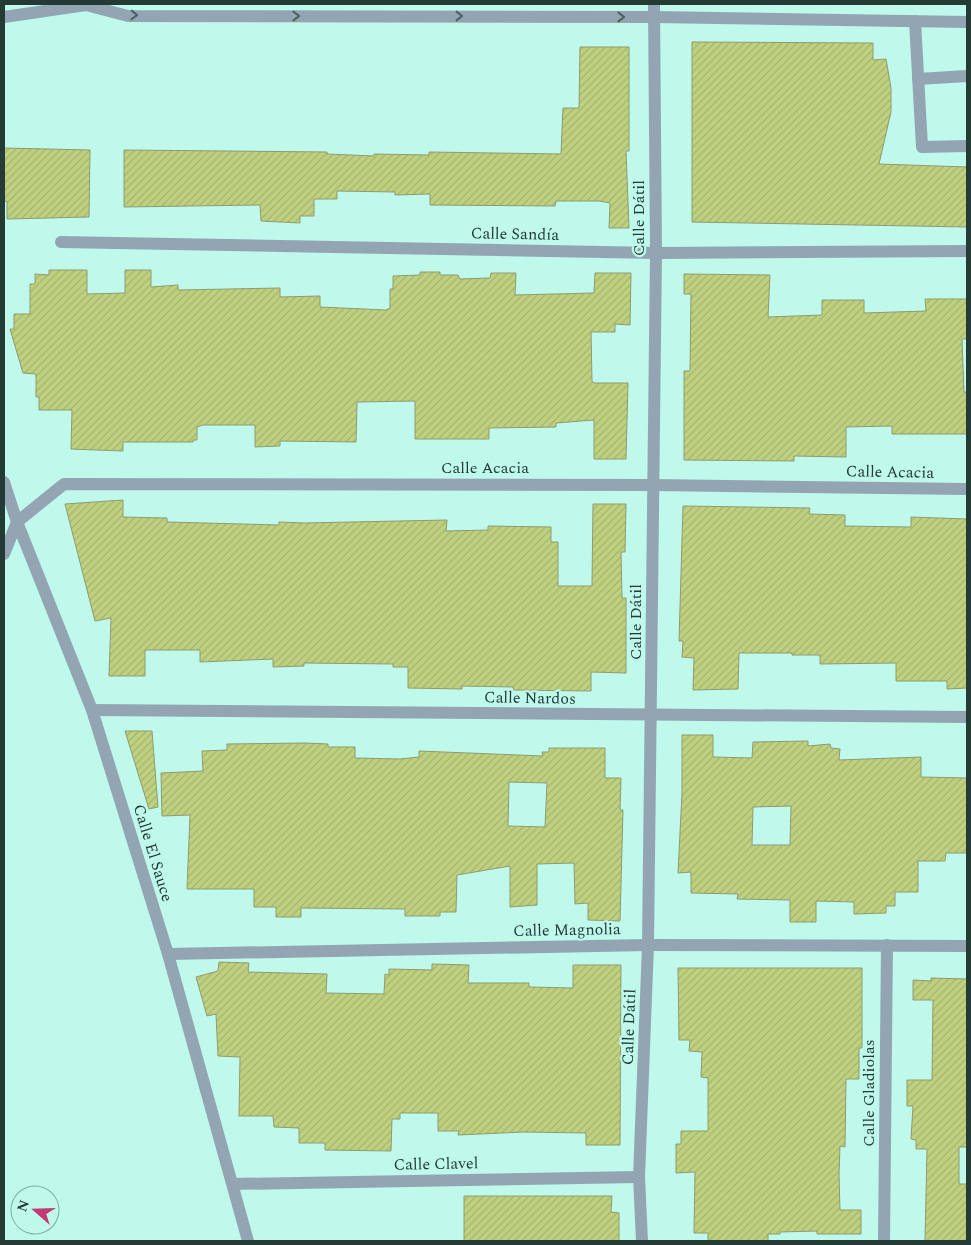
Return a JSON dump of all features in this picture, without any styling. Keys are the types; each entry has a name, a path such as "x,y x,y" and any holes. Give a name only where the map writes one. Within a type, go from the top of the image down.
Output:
{"street":[{"path":"4,17 87,4 128,16 655,17 967,22"},
{"name":"Calle Dátil","path":"642,1241 639,1177 648,945 656,253 654,4"},
{"path":"914,21 922,147 967,146"},
{"path":"918,79 967,76"},
{"name":"Calle Sandía","path":"61,242 656,253 967,251"},
{"name":"Calle El Sauce","path":"4,482 17,522 92,710 168,954 248,1241"},
{"name":"Calle Acacia","path":"17,522 64,484 653,485 967,489"},
{"path":"4,554 17,522"},
{"name":"Calle Nardos","path":"92,710 651,716 967,717"},
{"name":"Calle Magnolia","path":"168,954 648,945 967,946"},
{"name":"Calle Gladiolas","path":"884,1241 887,945"},
{"name":"Calle Clavel","path":"233,1184 639,1177"}],"building":[{"path":"692,42 873,43 873,60 886,59 891,88 891,112 879,164 967,167 967,227 692,222"},
{"path":"580,47 629,47 629,151 626,151 629,228 609,228 610,203 599,201 556,201 555,206 430,205 430,194 395,195 395,192 337,191 337,199 314,199 314,216 300,216 300,223 261,221 260,205 124,207 124,150 327,152 327,154 374,156 374,154 429,155 429,152 561,154 563,108 579,108"},
{"path":"4,148 90,150 89,217 7,219 7,201 4,202"},
{"path":"49,270 87,270 87,294 125,293 125,270 151,270 151,287 178,285 178,290 280,288 280,297 320,296 320,307 386,310 390,308 390,289 393,289 393,276 420,275 420,272 440,272 440,275 458,275 460,279 490,278 491,273 516,273 515,295 594,293 595,273 631,273 630,325 615,324 615,332 591,332 592,381 594,383 628,383 626,459 594,459 594,420 556,423 556,427 489,428 489,439 415,439 415,401 357,402 356,442 280,441 280,446 255,447 255,425 203,425 197,427 197,440 193,440 193,442 123,442 123,451 71,449 72,410 39,410 39,397 36,397 36,374 23,373 10,329 14,329 14,314 30,314 30,284 35,284 35,274 49,275"},
{"path":"684,274 770,275 768,317 822,315 822,300 864,300 864,313 926,311 925,299 967,299 967,339 962,339 964,392 967,392 967,434 892,434 892,426 846,427 846,457 794,456 794,461 684,460 684,371 690,371 691,294 684,294"},
{"path":"123,500 123,517 167,518 167,522 279,525 279,522 447,520 446,531 488,530 488,526 551,527 551,542 558,542 558,586 592,586 593,504 626,504 625,552 621,552 622,598 626,598 626,673 591,672 591,691 513,690 513,687 462,686 462,689 408,688 408,667 393,667 393,664 304,663 304,666 273,667 273,659 200,662 200,650 145,650 145,676 109,676 111,618 95,621 65,504"},
{"path":"683,506 810,508 809,514 845,515 845,526 911,527 911,517 967,519 967,688 947,689 947,681 896,681 896,663 820,664 820,655 739,653 738,689 693,690 694,658 682,657 683,641 679,641"},
{"path":"125,731 152,731 158,807 149,809"},
{"path":"682,735 713,735 713,757 752,758 753,742 808,741 808,746 830,744 831,748 840,749 839,760 921,757 921,777 967,778 967,853 946,853 945,861 918,861 918,892 895,892 895,906 886,906 886,913 854,914 854,902 816,901 816,922 790,922 790,900 737,899 738,894 691,893 691,872 678,873 682,793","holes":["791,806 790,845 752,845 753,807"]},
{"path":"227,744 328,744 328,747 355,747 355,758 400,759 419,757 419,751 543,756 542,752 549,752 549,748 605,748 605,778 621,778 620,810 623,810 620,921 588,920 588,903 575,904 574,863 537,864 537,905 510,907 510,866 457,875 456,912 440,912 440,916 405,916 405,909 301,908 301,917 276,917 276,907 254,907 254,889 187,889 190,815 162,816 161,773 203,771 202,751 227,750","holes":["509,782 547,783 545,827 508,826"]},
{"path":"219,962 249,963 248,972 327,974 326,993 384,994 385,974 389,975 389,969 432,970 432,964 469,965 468,983 529,983 529,987 573,988 573,965 621,965 620,1145 586,1145 586,1133 524,1132 458,1135 459,1131 438,1131 438,1113 400,1113 400,1119 392,1119 391,1151 325,1150 325,1143 299,1143 299,1128 274,1127 273,1116 239,1116 240,1057 218,1056 216,1014 207,1016 196,977 218,971"},
{"path":"678,968 862,968 862,1048 859,1048 859,1079 846,1079 845,1147 840,1146 839,1175 840,1210 861,1210 861,1234 817,1234 817,1231 780,1232 780,1234 768,1234 768,1241 708,1241 708,1233 694,1233 695,1172 676,1173 676,1144 681,1144 681,1131 708,1131 708,1078 701,1077 702,1052 689,1051 690,1040 679,1040"},
{"path":"931,978 967,979 967,1147 959,1147 959,1184 967,1184 967,1241 925,1241 927,1149 916,1149 916,1140 911,1139 913,1106 907,1106 907,1080 932,1080 933,1000 913,1000 913,980 931,981"},
{"path":"464,1196 612,1196 611,1212 619,1213 619,1241 464,1241"}]}
